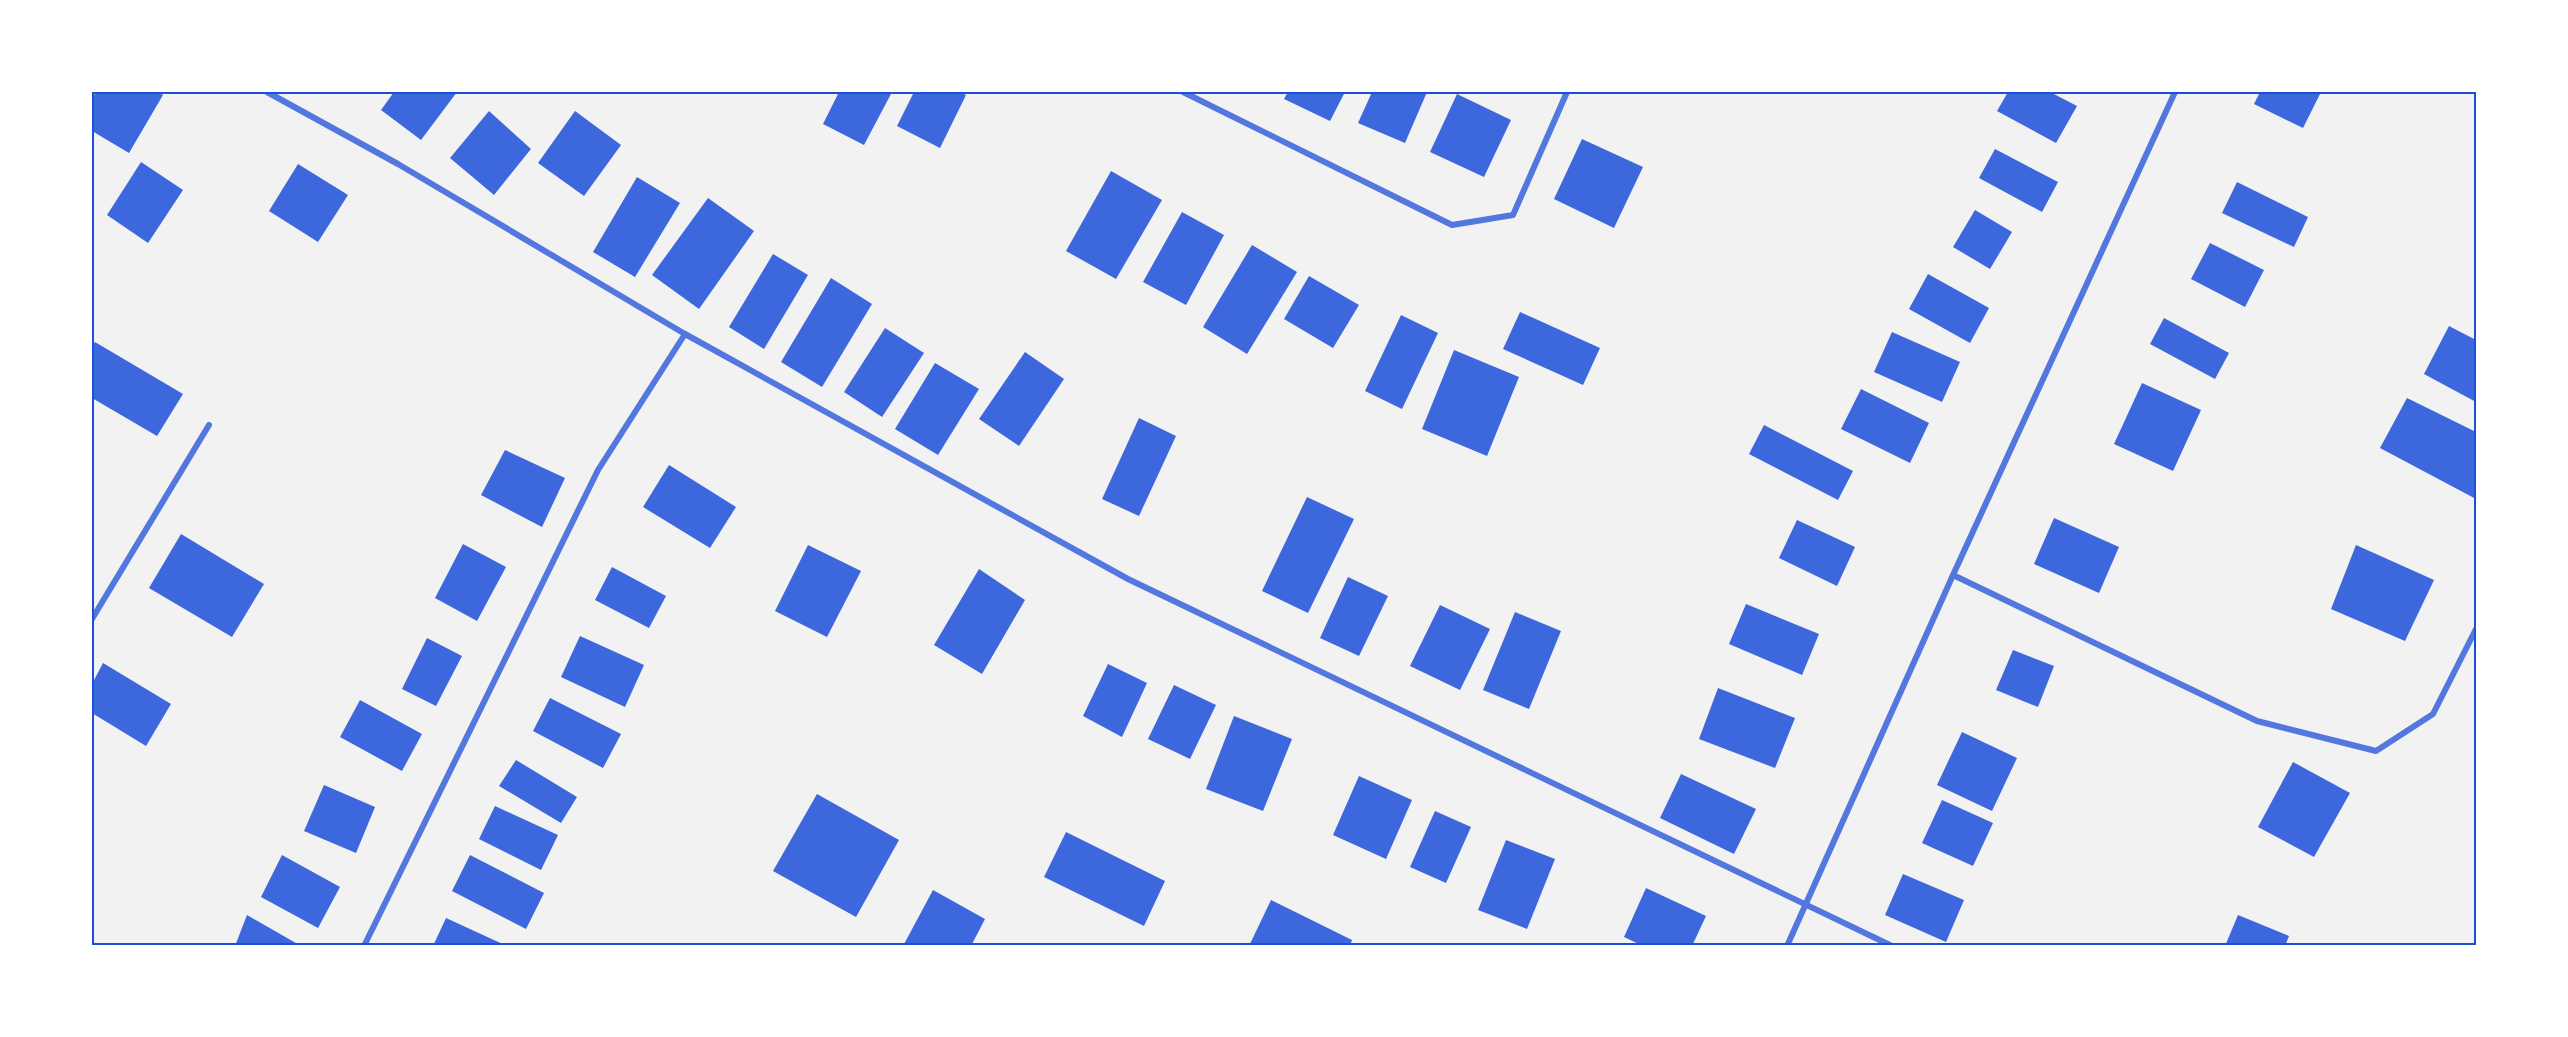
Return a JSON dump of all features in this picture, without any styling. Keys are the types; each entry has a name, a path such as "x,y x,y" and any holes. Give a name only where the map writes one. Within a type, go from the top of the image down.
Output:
{"street":[{"path":"267,92 398,164 686,334 1128,579 1892,945"},
{"path":"1183,92 1452,225 1513,214 1567,92"},
{"path":"1787,945 1953,575 2175,92"},
{"path":"364,945 598,470 686,334"},
{"path":"92,619 209,425"},
{"path":"1953,575 2257,721 2376,751 2433,714 2476,629"}],"building":[{"path":"96,92 158,92 163,95 129,153 92,131 92,99"},
{"path":"394,92 457,92 421,140 381,110"},
{"path":"839,92 892,92 864,145 823,124"},
{"path":"914,92 959,92 966,95 940,148 897,126"},
{"path":"1288,92 1345,92 1330,121 1284,99"},
{"path":"1372,92 1427,92 1405,143 1358,123"},
{"path":"2008,92 2050,92 2077,106 2056,143 1997,111"},
{"path":"2260,92 2321,92 2303,128 2254,104"},
{"path":"1457,94 1511,120 1484,177 1430,152"},
{"path":"489,111 531,149 494,195 450,158"},
{"path":"575,111 621,145 584,196 538,163"},
{"path":"1582,139 1643,167 1614,228 1554,199"},
{"path":"1995,149 2058,182 2042,212 1979,178"},
{"path":"141,162 183,190 148,243 107,215"},
{"path":"298,164 348,195 318,242 269,211"},
{"path":"1111,171 1162,200 1116,279 1066,251"},
{"path":"637,177 680,203 635,277 593,252"},
{"path":"2237,182 2308,217 2294,247 2222,213"},
{"path":"708,198 754,231 699,309 652,275"},
{"path":"1975,210 2012,232 1990,269 1953,247"},
{"path":"1182,212 1224,235 1186,305 1143,282"},
{"path":"2210,243 2264,270 2245,307 2191,279"},
{"path":"1252,245 1297,272 1247,354 1203,327"},
{"path":"773,254 808,275 764,349 729,327"},
{"path":"1928,274 1989,308 1970,343 1909,309"},
{"path":"1309,276 1359,305 1333,348 1284,319"},
{"path":"831,278 872,304 822,387 781,362"},
{"path":"1520,312 1600,348 1583,385 1503,349"},
{"path":"1401,315 1438,333 1402,409 1365,391"},
{"path":"2164,318 2229,353 2215,379 2150,344"},
{"path":"2449,326 2476,340 2476,402 2424,374"},
{"path":"885,328 924,353 882,417 844,392"},
{"path":"1892,332 1960,362 1942,402 1874,372"},
{"path":"95,342 183,394 157,436 92,398 92,347"},
{"path":"1454,350 1519,377 1487,456 1422,429"},
{"path":"1025,352 1064,379 1019,446 979,419"},
{"path":"935,363 979,389 938,455 895,429"},
{"path":"2142,383 2201,410 2173,471 2114,444"},
{"path":"1861,389 1929,423 1910,463 1841,429"},
{"path":"2407,398 2476,432 2476,499 2380,448"},
{"path":"1139,418 1176,436 1139,516 1102,499"},
{"path":"1764,425 1853,471 1838,500 1749,454"},
{"path":"505,450 565,478 542,527 481,495"},
{"path":"669,465 736,507 710,548 643,507"},
{"path":"1307,497 1354,519 1308,613 1262,591"},
{"path":"2054,518 2119,547 2099,593 2034,564"},
{"path":"1797,520 1855,547 1837,586 1779,558"},
{"path":"181,534 264,584 232,637 149,588"},
{"path":"463,544 506,567 477,621 435,598"},
{"path":"808,545 861,571 827,637 775,611"},
{"path":"2356,545 2434,580 2405,641 2331,609"},
{"path":"612,567 666,596 649,628 595,600"},
{"path":"979,569 1025,600 982,674 934,645"},
{"path":"1348,577 1388,596 1359,656 1320,638"},
{"path":"1746,604 1819,634 1802,675 1729,644"},
{"path":"1440,605 1490,629 1460,690 1410,666"},
{"path":"1515,612 1561,631 1529,709 1483,690"},
{"path":"580,636 644,665 625,707 561,677"},
{"path":"427,638 462,656 436,706 402,689"},
{"path":"2013,650 2054,666 2038,707 1996,690"},
{"path":"103,663 171,704 146,746 92,713 92,684"},
{"path":"1108,664 1147,683 1122,737 1083,716"},
{"path":"1174,685 1216,705 1190,759 1148,739"},
{"path":"1718,688 1795,718 1775,768 1699,739"},
{"path":"550,698 621,734 603,768 533,731"},
{"path":"360,700 422,734 402,771 340,737"},
{"path":"1234,716 1292,739 1263,811 1206,789"},
{"path":"1962,732 2017,758 1992,811 1937,785"},
{"path":"516,760 577,797 561,823 499,786"},
{"path":"2293,762 2350,793 2314,857 2258,827"},
{"path":"1681,774 1756,809 1734,854 1660,818"},
{"path":"1359,776 1412,800 1386,859 1333,835"},
{"path":"324,785 375,807 356,853 304,831"},
{"path":"817,794 899,840 856,917 773,871"},
{"path":"1942,800 1993,823 1973,866 1922,843"},
{"path":"495,806 558,835 541,870 479,839"},
{"path":"1435,811 1471,827 1446,883 1410,867"},
{"path":"1066,832 1165,881 1144,926 1044,877"},
{"path":"1506,840 1555,859 1527,929 1478,910"},
{"path":"282,855 340,887 318,928 261,897"},
{"path":"470,855 544,893 526,929 452,891"},
{"path":"1903,874 1964,900 1946,942 1885,915"},
{"path":"1646,888 1706,916 1692,946 1643,946 1624,937"},
{"path":"933,890 985,919 971,946 903,946"},
{"path":"1271,900 1352,940 1350,946 1249,946"},
{"path":"247,915 301,946 235,946"},
{"path":"2238,915 2289,936 2285,946 2225,946"},
{"path":"446,918 507,946 433,946"}]}
